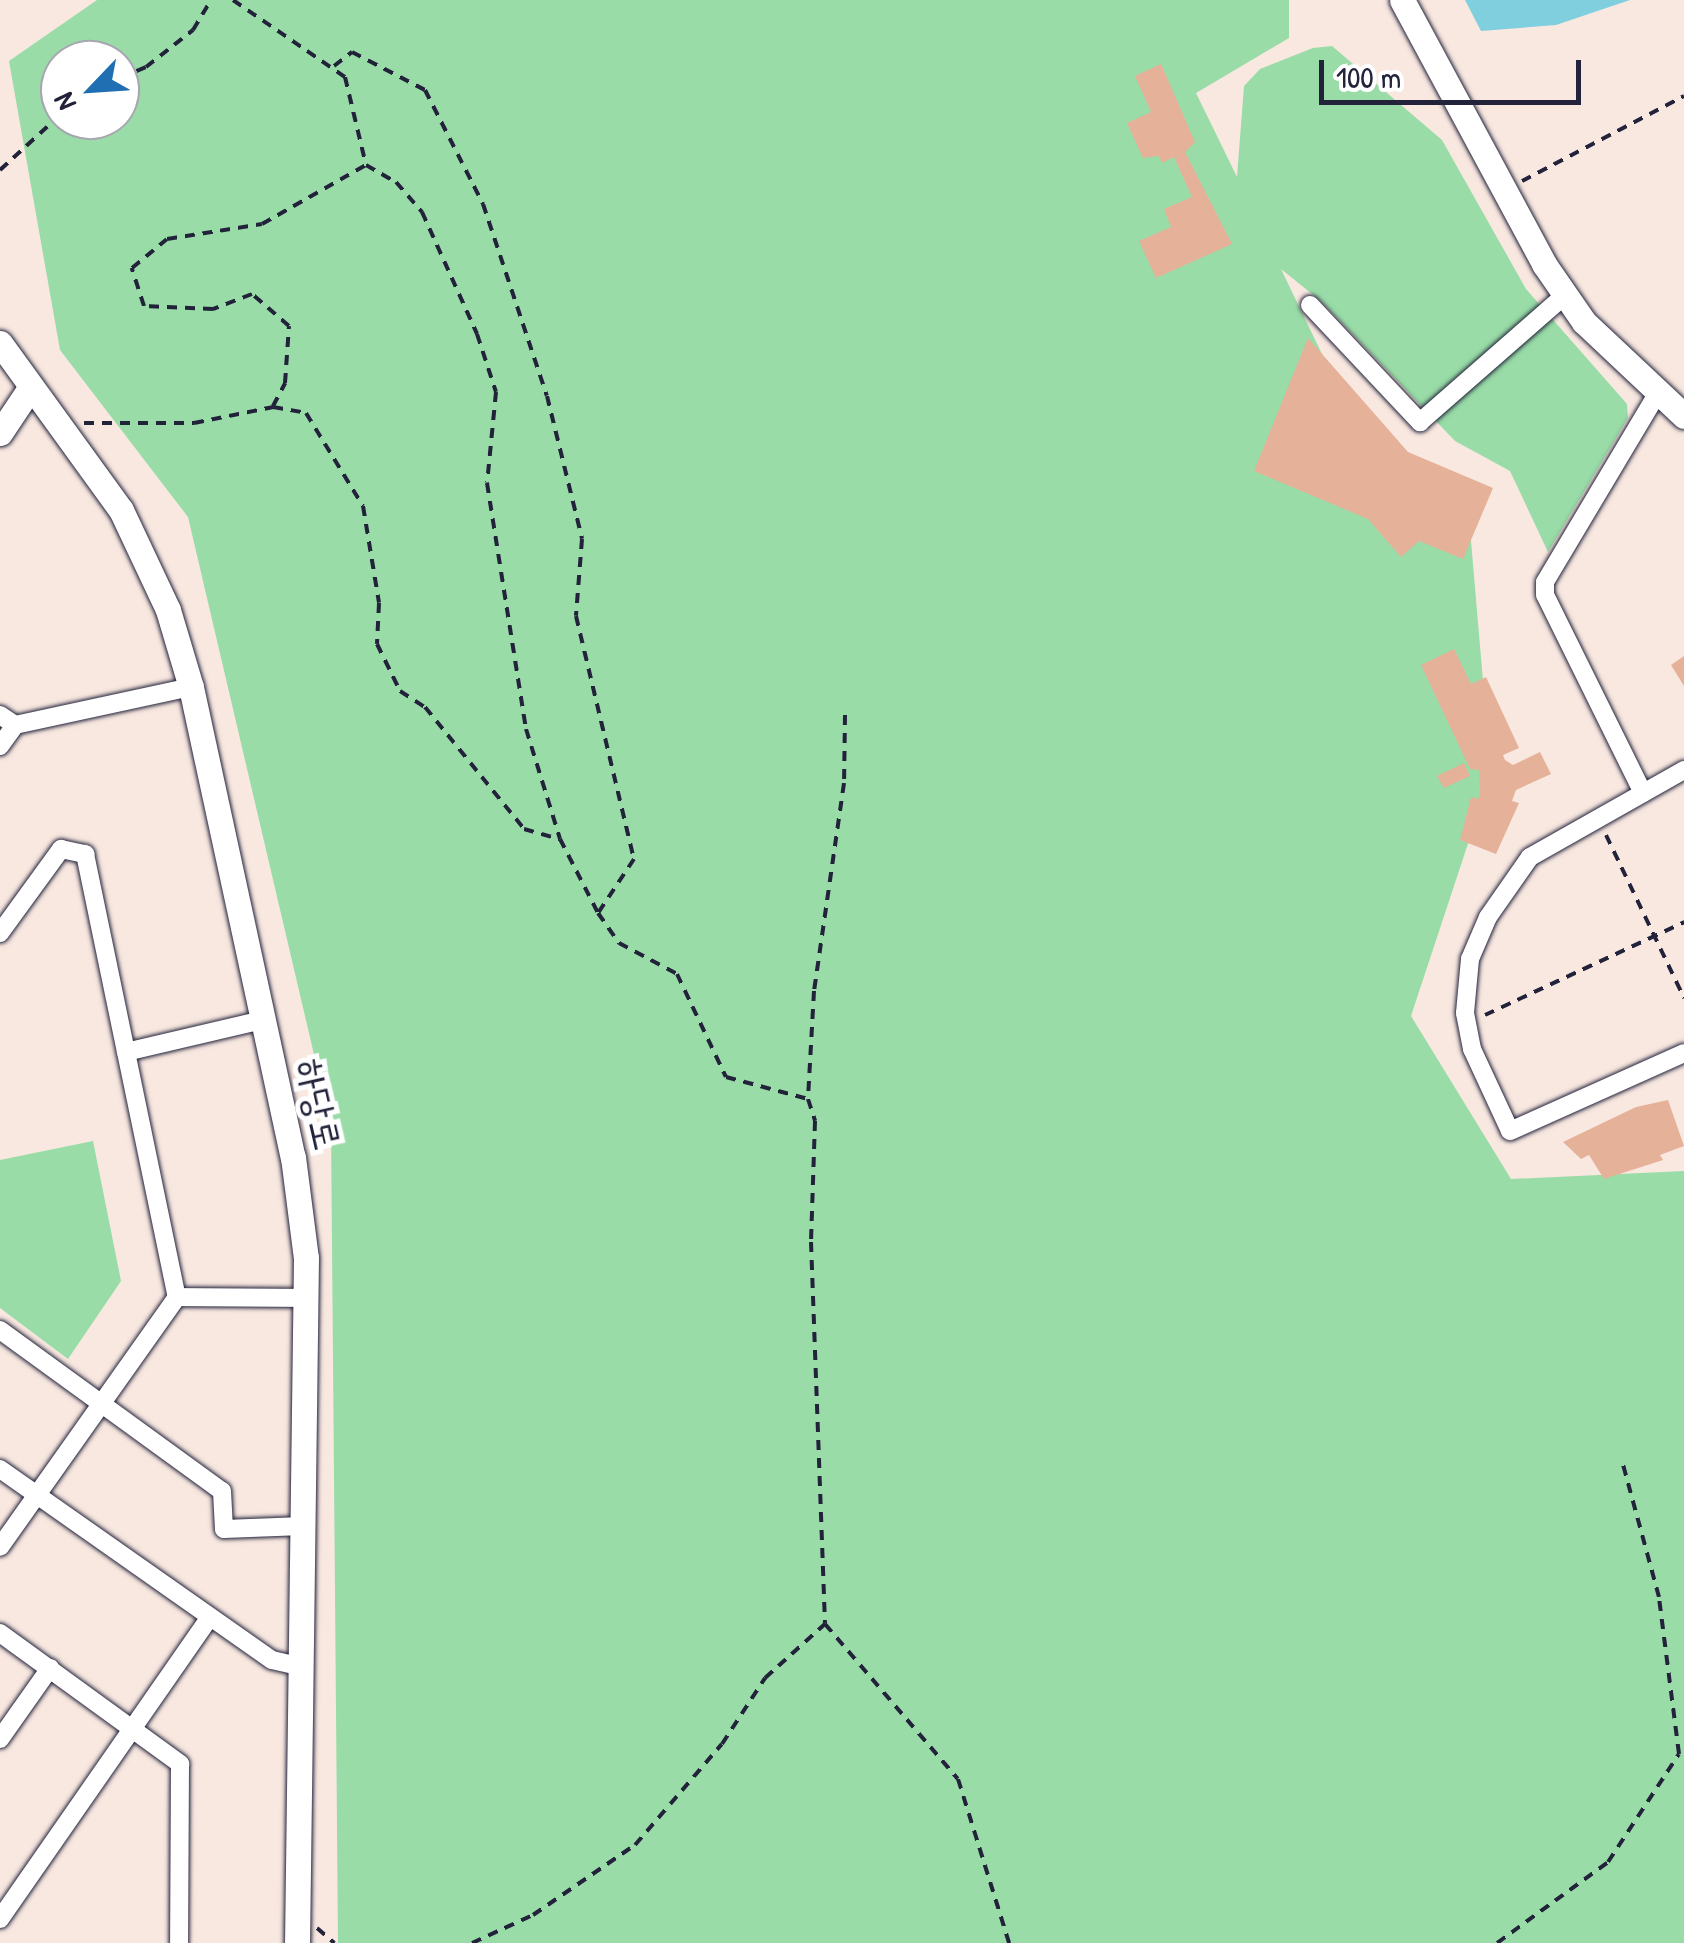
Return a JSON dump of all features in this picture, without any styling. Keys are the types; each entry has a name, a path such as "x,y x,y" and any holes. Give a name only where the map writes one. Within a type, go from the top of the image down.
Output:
{"street":[{"path":"1402,0 1565,295 1657,394 1684,416"},
{"path":"1310,305 1420,422 1565,295"},
{"name":"하당로","path":"0,343 59,423 145,554 190,687 304,1214 297,1943"},
{"path":"0,433 30,388"},
{"path":"1643,793 1545,595 1545,582 1657,394"},
{"path":"0,746 7,720 190,687"},
{"path":"1684,770 1530,857 1510,881 1470,959 1467,1024 1510,1131 1684,1053"},
{"path":"0,933 61,849 85,854 177,1297 0,1547"},
{"path":"126,1052 262,1020"},
{"path":"177,1297 306,1298"},
{"path":"0,1330 222,1491 224,1529 303,1526"},
{"path":"0,1469 272,1660 299,1666"},
{"path":"0,1919 210,1618"},
{"path":"0,1633 180,1764 178,1943"},
{"path":"0,1739 50,1668"}],"path":[{"path":"140,70 193,30 210,0"},
{"path":"232,0 345,77 366,165 396,182 422,212 496,392 488,483 526,730 560,839 598,913 619,943 677,974 726,1077 808,1100"},
{"path":"334,66 352,52 426,90 484,204 547,396 582,539 576,616 634,859 598,913"},
{"path":"1505,190 1684,96"},
{"path":"0,170 40,133"},
{"path":"272,407 285,383 289,326 252,294 213,310 144,306 132,268 167,239 262,224 366,165"},
{"path":"59,423 194,423 272,407 306,413 363,506 378,603 377,644 400,691 426,707 524,829 560,839"},
{"path":"845,715 844,783 814,991 808,1100 815,1121 811,1242 825,1624 958,1779 1009,1943"},
{"path":"1598,818 1684,998"},
{"path":"1467,1024 1684,922"},
{"path":"1497,1943 1608,1862 1679,1754 1659,1597 1622,1461"},
{"path":"472,1943 533,1915 635,1844 722,1744 764,1678 825,1624"}],"green space":[{"path":"97,0 1289,0 1289,38 1196,93 1237,177 1244,86 1260,69 1313,48 1332,46 1442,140 1526,289 1627,404 1628,418 1548,552 1510,471 1455,441 1322,302 1281,269 1359,431 1468,506 1491,774 1411,1016 1511,1179 1684,1171 1684,1943 338,1943 331,1127 188,517 60,350 9,61"},
{"path":"93,1141 121,1281 68,1359 0,1308 0,1160"}],"water":[{"path":"1465,0 1630,0 1556,25 1481,31"}],"building":[{"path":"1161,64 1195,142 1185,152 1232,244 1156,278 1139,241 1171,227 1164,209 1192,197 1174,157 1162,163 1159,156 1143,158 1127,123 1151,112 1135,76"},
{"path":"1308,338 1408,452 1493,488 1463,559 1419,541 1401,557 1368,519 1254,471"},
{"path":"1454,649 1471,684 1486,677 1519,748 1503,755 1505,760 1513,765 1540,752 1551,774 1516,790 1512,801 1519,803 1496,854 1460,840 1471,797 1478,799 1480,793 1479,770 1470,769 1421,665"},
{"path":"1684,656 1684,686 1671,665"},
{"path":"1464,763 1470,776 1444,788 1437,776"},
{"path":"1668,1100 1684,1146 1660,1155 1663,1160 1604,1179 1589,1155 1581,1159 1563,1142 1636,1107"}]}
